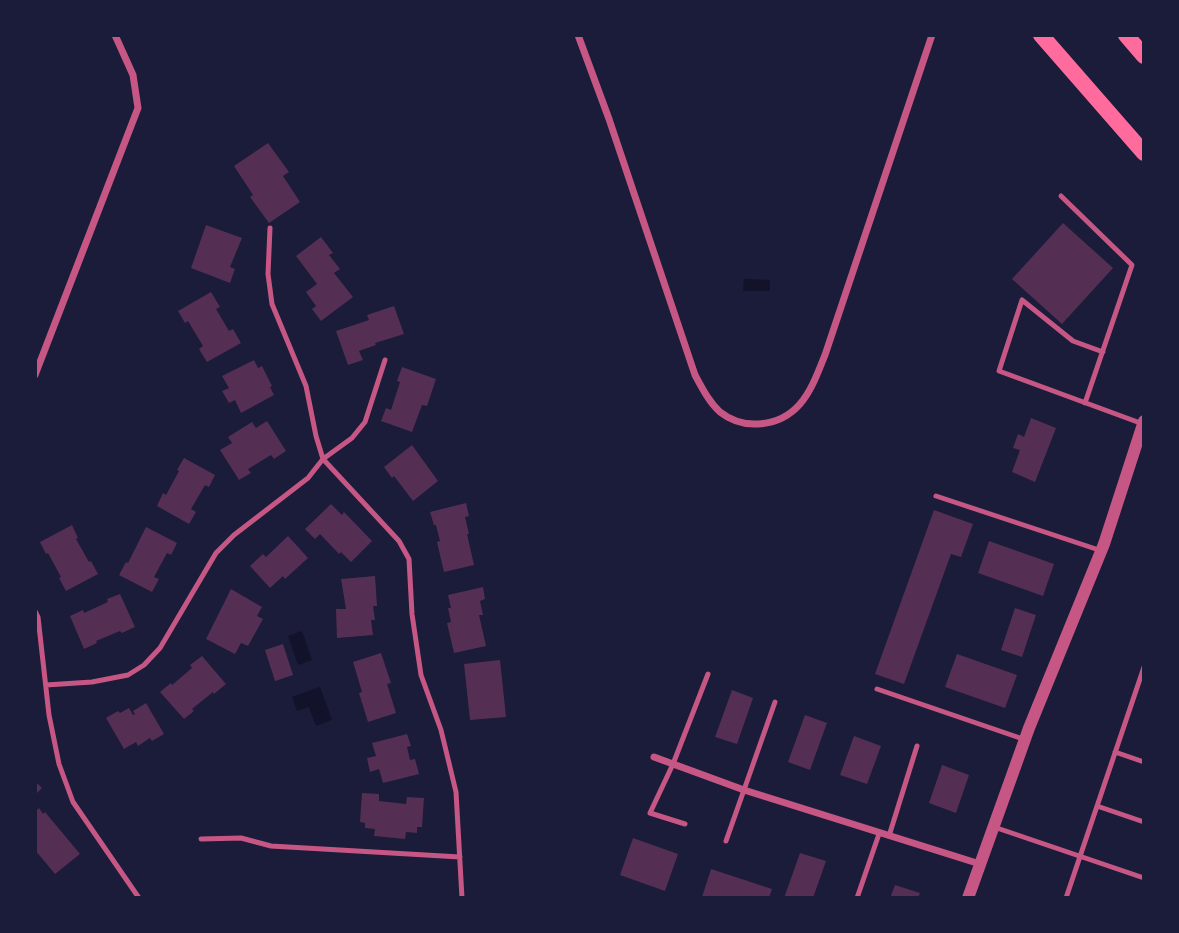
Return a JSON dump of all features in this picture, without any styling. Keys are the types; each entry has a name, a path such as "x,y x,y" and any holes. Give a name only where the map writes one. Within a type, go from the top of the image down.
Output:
{"main road":[{"path":"1041,35 1144,153"},
{"path":"1126,35 1144,56"}],"street":[{"path":"35,375 138,108 134,75 115,35"},
{"path":"578,35 695,375 705,395 720,411 734,420 753,425 787,416 801,404 814,383 932,35"},
{"path":"968,898 1025,740 1101,551 1143,423"},
{"path":"654,757 744,790 980,864"}],"lane":[{"path":"1061,196 1132,265 1085,403"},
{"path":"270,228 268,274 272,304 306,386 323,459 399,541 409,559 412,614 421,675 441,730 456,792 461,898"},
{"path":"1103,352 1073,341 1022,300 999,371 1143,423"},
{"path":"46,685 92,682 128,675 144,665 160,648 216,553 253,520 308,478 323,459 352,438 365,422 384,360"},
{"path":"936,496 1101,551"},
{"path":"35,611 38,617 49,715 59,764 73,802 139,898"},
{"path":"1066,898 1144,667"},
{"path":"685,824 650,813 673,764 708,674"},
{"path":"877,690 1025,740"},
{"path":"726,841 775,702"},
{"path":"888,836 917,746"},
{"path":"1115,752 1144,762"},
{"path":"1097,806 1144,822"},
{"path":"993,827 1144,878"},
{"path":"857,898 879,834"},
{"path":"201,839 241,838 271,846 460,857"}],"shaded area":[{"path":"744,279 770,280 770,291 743,291"},
{"path":"302,631 312,660 298,665 288,636"},
{"path":"320,687 332,720 316,726 309,707 297,711 292,697"}],"building":[{"path":"268,143 289,172 283,176 300,202 269,223 250,197 253,195 234,166"},
{"path":"1063,223 1113,268 1062,324 1012,279"},
{"path":"206,225 242,238 230,267 235,269 230,283 191,268"},
{"path":"321,237 333,253 329,255 340,269 334,273 353,297 321,321 312,309 316,306 306,292 317,284 296,256"},
{"path":"211,292 220,307 216,309 229,331 233,329 241,343 207,362 199,349 203,346 188,321 185,323 178,311"},
{"path":"394,306 404,334 359,351 363,360 348,365 336,331 369,320 367,315"},
{"path":"254,360 258,368 262,366 274,395 241,413 235,400 229,403 222,391 229,388 222,376"},
{"path":"402,367 436,379 427,406 422,405 412,432 381,421 386,408 391,410"},
{"path":"1031,418 1056,428 1035,482 1012,472 1020,450 1013,448 1018,434 1024,437"},
{"path":"267,421 286,451 274,459 271,455 248,469 251,473 239,480 220,450 232,443 228,437 252,422 256,428"},
{"path":"412,445 438,481 413,501 384,467"},
{"path":"184,458 215,475 209,487 205,485 191,509 196,512 189,524 157,506 163,493 166,495"},
{"path":"466,503 469,516 465,517 467,534 474,565 444,572 437,542 440,541 430,512"},
{"path":"331,504 342,515 344,512 372,541 351,562 341,552 339,554 320,534 315,539 305,529"},
{"path":"934,510 973,524 961,557 951,554 904,684 875,674"},
{"path":"72,525 78,538 76,539 98,574 66,591 59,578 61,577 40,542"},
{"path":"146,527 177,543 171,555 167,553 154,577 159,579 152,592 119,575"},
{"path":"288,536 308,558 285,579 283,576 270,588 250,566 263,554 266,557"},
{"path":"989,541 1054,564 1043,596 978,573"},
{"path":"375,576 377,606 373,606 375,620 371,620 373,635 337,638 336,609 346,609 341,579"},
{"path":"483,587 485,599 480,601 483,615 479,615 486,646 454,653 447,623 451,622 448,595"},
{"path":"231,589 262,607 257,616 263,619 248,646 241,643 235,654 206,639"},
{"path":"120,594 135,627 96,641 97,643 84,649 70,616 83,610 84,613"},
{"path":"1015,608 1036,615 1022,657 1001,650"},
{"path":"283,644 293,675 275,681 265,650"},
{"path":"381,653 391,683 387,684 396,713 368,722 353,662"},
{"path":"957,654 1017,675 1005,708 945,687"},
{"path":"202,656 226,684 192,709 194,711 184,719 160,692 192,668 190,665"},
{"path":"500,660 506,717 470,720 464,664"},
{"path":"732,690 753,698 737,744 715,737"},
{"path":"146,703 164,734 152,741 150,738 138,746 136,742 124,749 106,718 129,708 133,715 133,711"},
{"path":"805,715 827,723 810,770 788,762"},
{"path":"407,734 411,746 407,747 410,760 415,759 419,774 383,783 379,769 370,772 367,758 376,756 372,743"},
{"path":"854,736 881,746 867,784 840,775"},
{"path":"942,765 969,775 956,813 929,803"},
{"path":"35,781 42,788 35,795"},
{"path":"362,793 379,794 379,801 406,804 407,797 424,798 422,827 417,827 417,833 406,832 405,839 374,836 375,829 365,828 365,823 360,822"},
{"path":"39,808 80,854 55,874 35,850 35,812"},
{"path":"633,838 678,854 665,891 620,875"},
{"path":"800,853 826,861 813,898 784,898"},
{"path":"711,869 772,889 769,898 702,897"},
{"path":"895,885 920,893 918,898 890,898"}]}
